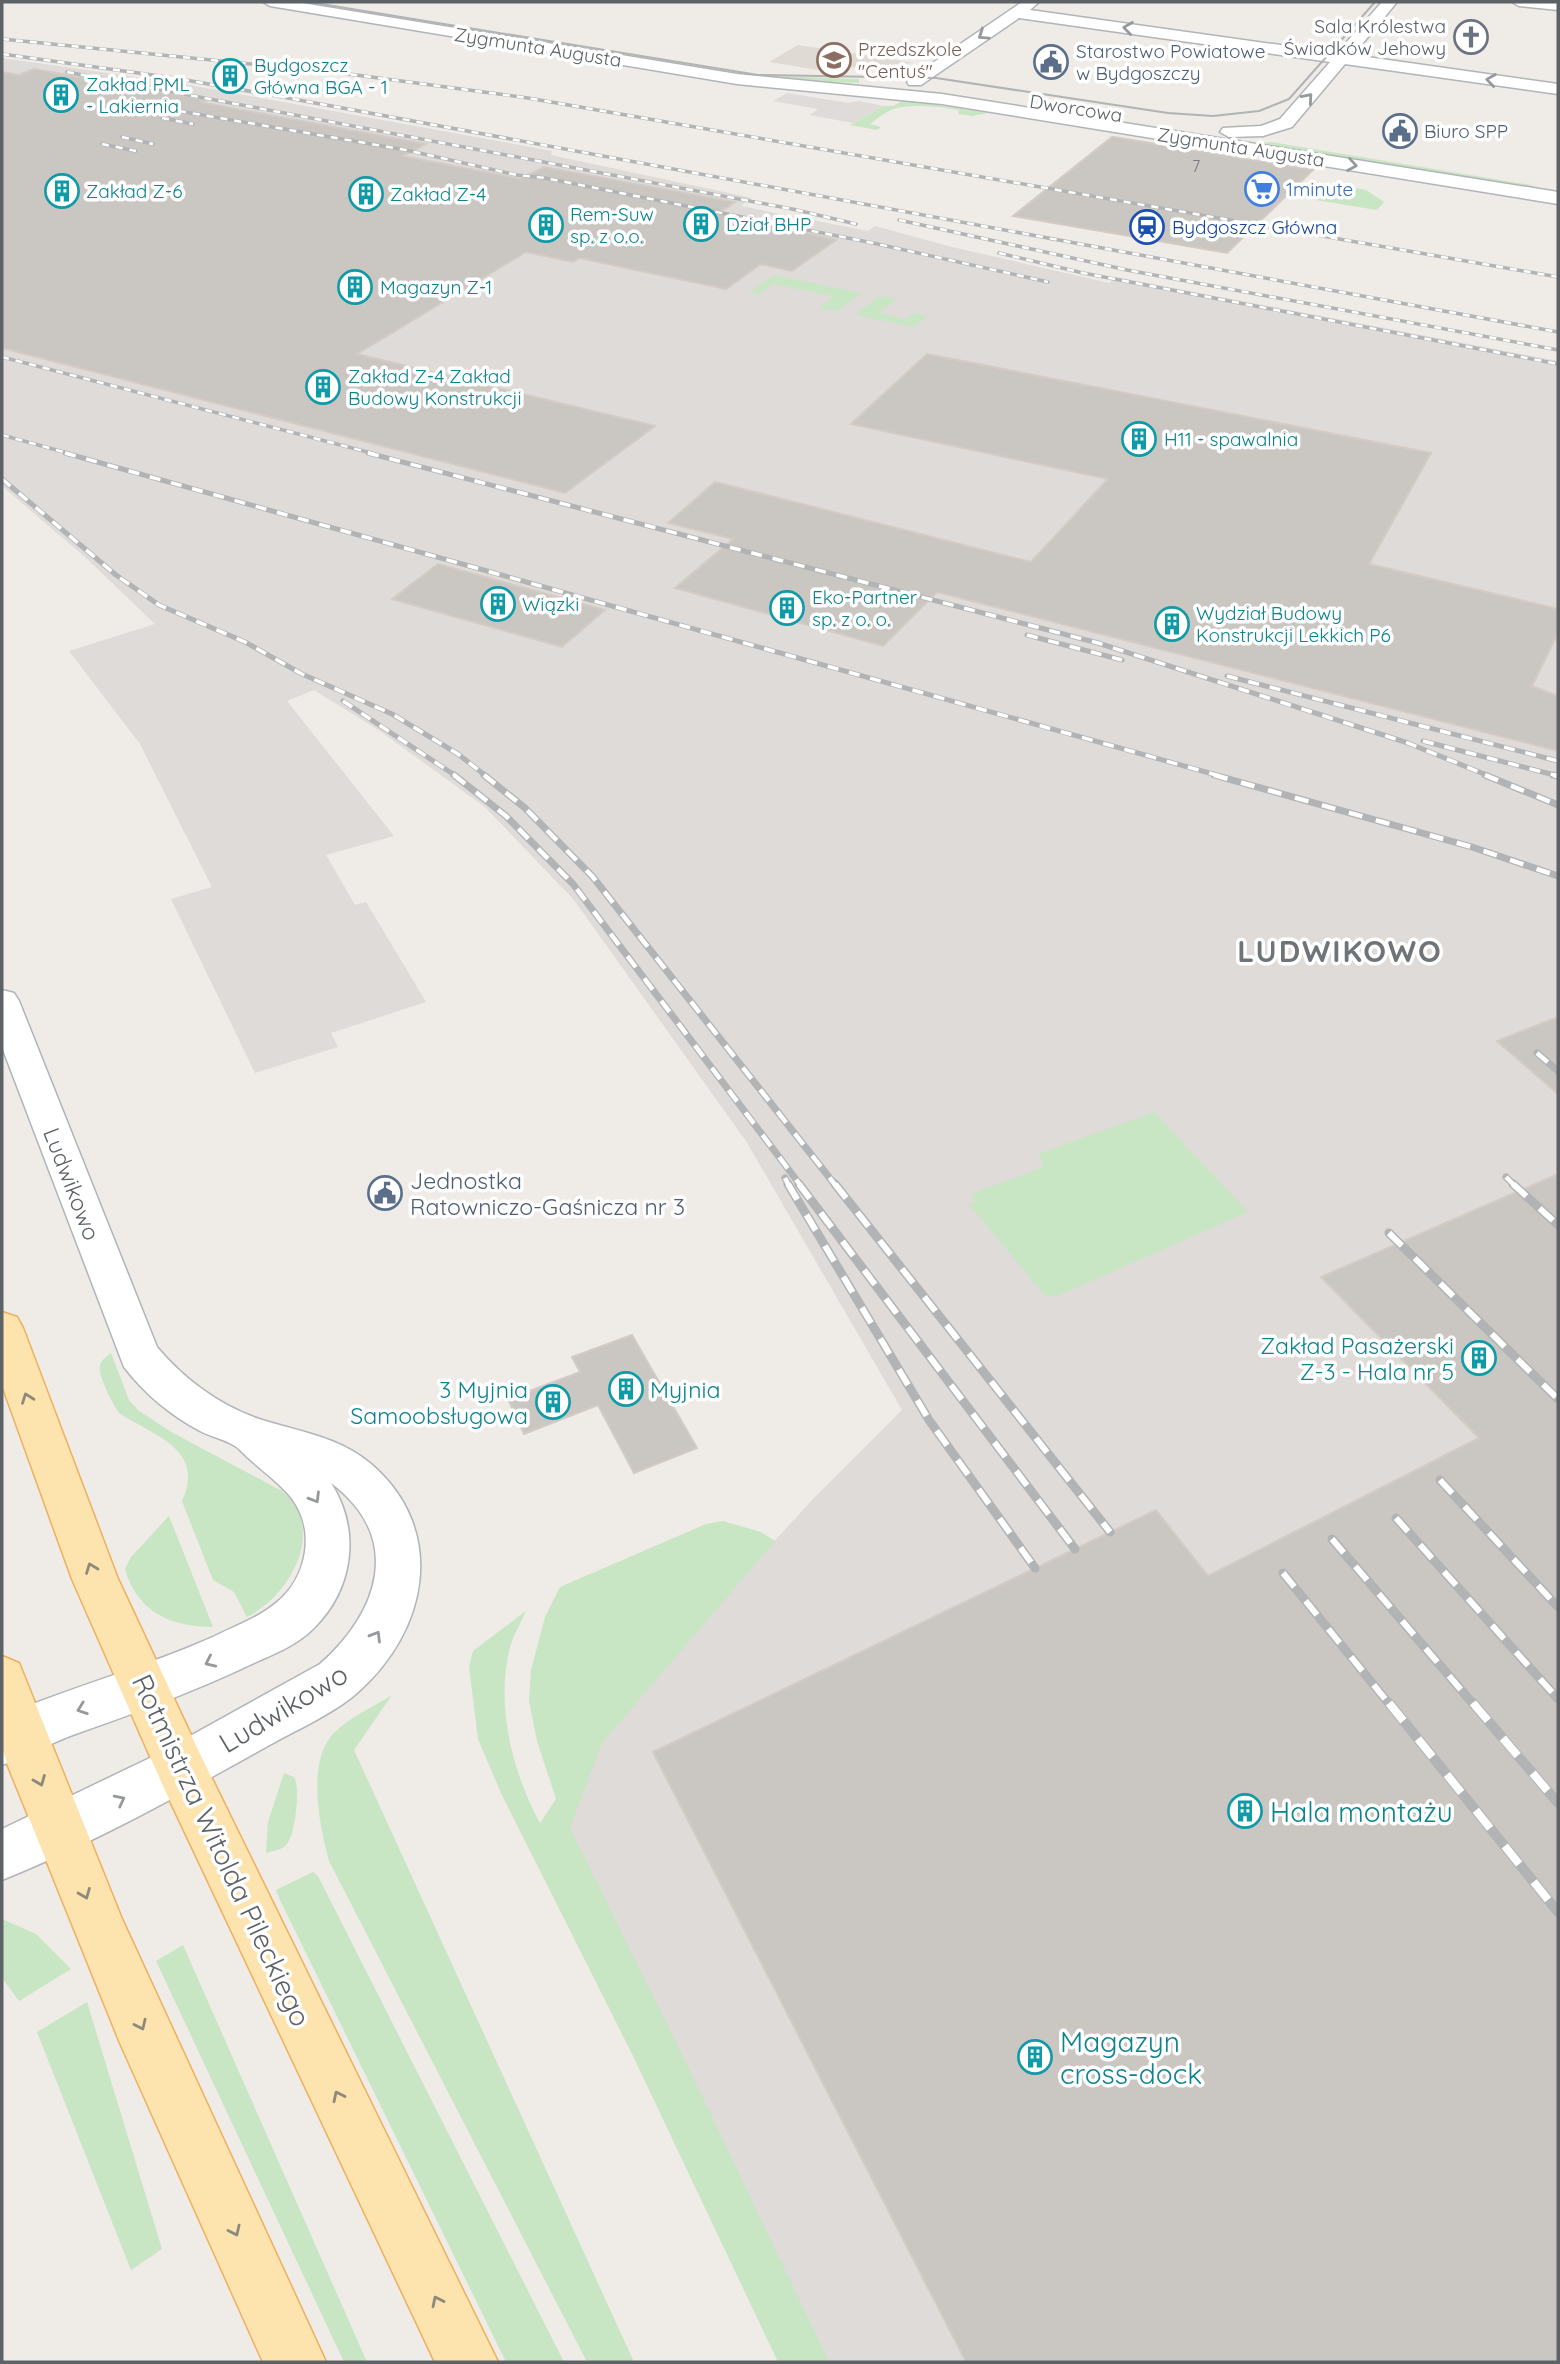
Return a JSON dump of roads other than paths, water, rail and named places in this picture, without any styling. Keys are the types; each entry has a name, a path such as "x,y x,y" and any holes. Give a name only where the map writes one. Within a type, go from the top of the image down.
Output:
{"main road":[{"name":"Rotmistrza Witolda Pileckiego","path":"2,1328 95,1579 181,1769 467,2362"},
{"path":"2,1678 11,1737 60,1830 113,1962 295,2362"}],"street":[{"name":"Zygmunta Augusta","path":"270,2 737,79 807,86 919,89 1558,198"},
{"name":"Zygmunta Augusta","path":"364,2 522,27"},
{"path":"919,89 1032,2"},
{"name":"Dworcowa","path":"919,89 1213,130 1251,132 1270,129 1286,123 1390,2"},
{"path":"1519,2 1558,6"},
{"path":"1016,13 1558,89"},
{"name":"Ludwikowo","path":"2,1001 139,1355 172,1393 249,1434 321,1454 359,1478 376,1497 393,1529 400,1566 394,1602 359,1662 337,1680 181,1769 60,1830 2,1855"},
{"name":"Ludwikowo","path":"11,1737 205,1664 276,1630 299,1612 324,1573 329,1553 328,1531 322,1510 311,1490 249,1434"}],"tram line":[{"path":"309,2 758,75 936,78 1168,113 1213,116 1259,111 1289,99 1375,2"}],"railway":[{"path":"2,39 341,73 528,98 1558,277"},
{"path":"2,54 174,78 288,98 1558,332"},
{"path":"67,72 792,209 856,224"},
{"path":"179,111 406,150 517,175 545,178 873,243 1048,282"},
{"path":"162,118 193,124"},
{"path":"122,137 153,144"},
{"path":"102,144 136,151"},
{"path":"899,220 1127,270 1558,350"},
{"path":"999,253 1083,273 1558,364"},
{"path":"2,357 375,454"},
{"path":"2,435 71,454"},
{"path":"65,453 1220,776"},
{"path":"368,453 1098,643 1408,743 1489,776"},
{"path":"2,479 116,575 159,605 245,642 302,674 392,714 458,754 486,776"},
{"path":"1027,635 1122,660"},
{"path":"1227,676 1558,761"},
{"path":"343,701 456,776"},
{"path":"1423,741 1558,776 1553,775"},
{"path":"454,775 506,816 573,884 801,1186"},
{"path":"484,775 525,808 592,876 836,1186"},
{"path":"1214,775 1472,847 1558,876"},
{"path":"1485,775 1558,805"},
{"path":"1537,1053 1558,1071"},
{"path":"1506,1177 1513,1184"},
{"path":"785,1178 788,1184"},
{"path":"788,1184 929,1420 1035,1568"},
{"path":"799,1184 1075,1549"},
{"path":"835,1184 1110,1532"},
{"path":"1513,1184 1558,1225"},
{"path":"1389,1233 1558,1399"},
{"path":"1440,1480 1558,1607"},
{"path":"1396,1518 1558,1699"},
{"path":"1332,1539 1474,1705"},
{"path":"1283,1573 1390,1705"},
{"path":"1389,1703 1558,1912"},
{"path":"1473,1703 1558,1803"}],"place":[{"name":"Sala Królestwa Świadków Jehowy","path":"1471,37"},
{"name":"Przedszkole \"Centuś\"","path":"834,60"},
{"name":"Starostwo Powiatowe w Bydgoszczy","path":"1051,62"},
{"name":"Bydgoszcz Główna BGA - 1","path":"230,76"},
{"name":"Zakład PML - Lakiernia","path":"61,95"},
{"name":"Biuro SPP","path":"1400,131"},
{"name":"1minute","path":"1262,189"},
{"name":"Zakład Z-6","path":"62,191"},
{"name":"Zakład Z-4","path":"366,194"},
{"name":"Dział BHP","path":"701,224"},
{"name":"Rem-Suw sp. z o.o.","path":"546,225"},
{"name":"Bydgoszcz Główna","path":"1147,227"},
{"name":"Magazyn Z-1","path":"355,287"},
{"name":"Zakład Z-4 Zakład Budowy Konstrukcji","path":"323,387"},
{"name":"H11 - spawalnia","path":"1139,439"},
{"name":"Wiązki","path":"498,604"},
{"name":"Eko-Partner sp. z o. o.","path":"787,608"},
{"name":"Wydział Budowy Konstrukcji Lekkich P6","path":"1172,624"},
{"name":"Jednostka Ratowniczo-Gaśnicza nr 3","path":"385,1193"},
{"name":"Zakład Pasażerski Z-3 - Hala nr 5","path":"1479,1358"},
{"name":"Myjnia","path":"626,1389"},
{"name":"3 Myjnia Samoobsługowa","path":"553,1402"},
{"name":"Hala montażu","path":"1245,1811"},
{"name":"Magazyn cross-dock","path":"1035,2057"}],"district":[{"name":"LUDWIKOWO","path":"1340,951"}]}
